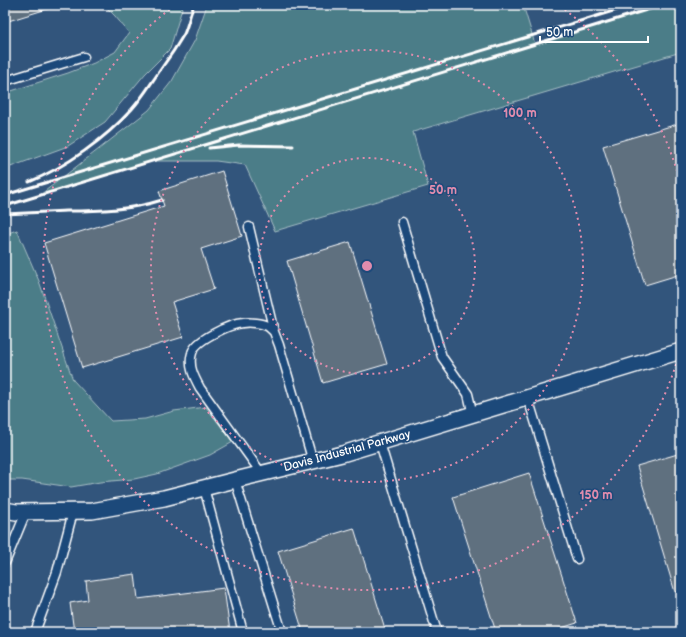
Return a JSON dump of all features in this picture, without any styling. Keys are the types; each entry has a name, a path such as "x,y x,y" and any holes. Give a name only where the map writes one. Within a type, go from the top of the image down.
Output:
{"street":[{"name":"Davis Industrial Parkway","path":"5,510 16,512 92,511 164,498 342,454 681,351"}],"lane":[{"path":"5,81 84,57"},
{"path":"402,222 442,358 468,394 473,415"},
{"path":"249,227 274,332 313,462"},
{"path":"262,474 200,388 192,374 191,363 194,347 202,340 225,328 242,323 257,323 267,326 274,332"},
{"path":"528,398 577,559"},
{"path":"380,443 437,632"},
{"path":"235,480 282,632"},
{"path":"204,488 243,632"},
{"path":"5,563 26,512"},
{"path":"36,632 56,572 72,512"}],"green space":[{"path":"104,5 183,5 170,49 145,74 105,122 68,146 5,169 5,93 68,73 94,63 115,52 129,33"},
{"path":"207,5 523,5 535,44 663,5 681,5 681,52 413,132 428,186 275,231 245,165 216,161 152,161 40,195 149,110 172,81 195,40"},
{"path":"17,230 39,281 73,380 111,421 145,419 174,411 206,407 233,442 210,455 157,474 134,479 100,482 71,487 22,480 5,480 5,234"}],"building":[{"path":"5,5 60,5 5,22"},
{"path":"681,123 681,274 645,285 603,146"},
{"path":"222,171 242,236 201,249 214,289 172,302 183,337 82,368 44,243 164,206 159,191"},
{"path":"350,242 387,364 323,383 287,261"},
{"path":"681,453 681,590 675,592 637,466"},
{"path":"529,473 577,623 549,632 496,632 453,497"},
{"path":"354,528 386,632 303,632 278,551"},
{"path":"135,574 138,599 224,588 230,632 74,632 70,603 88,600 86,581"}],"railway":[{"path":"29,182 43,176 84,151 110,131 132,109 184,34 194,5"},
{"path":"5,195 633,5"},
{"path":"5,206 663,5"},
{"path":"209,148 239,145 293,146"},
{"path":"5,214 115,209 139,206 162,200"}]}
